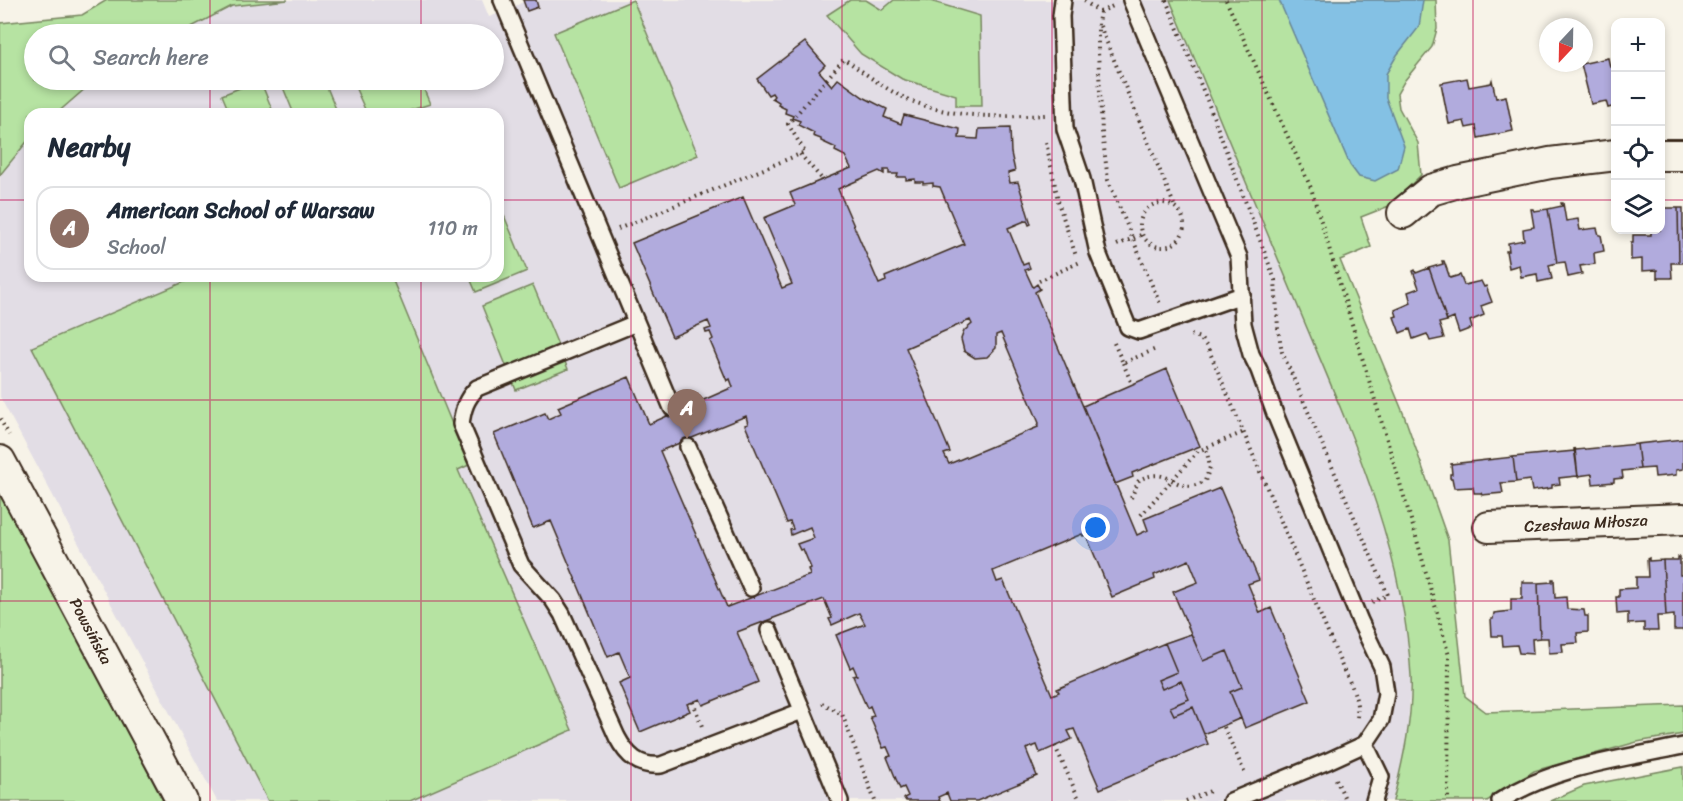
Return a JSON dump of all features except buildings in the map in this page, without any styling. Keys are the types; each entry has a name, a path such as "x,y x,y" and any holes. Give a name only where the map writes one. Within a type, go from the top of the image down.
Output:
{"street":[{"path":"1665,155 1683,155"},
{"path":"1403,213 1431,190 1458,182 1550,163 1611,156"},
{"name":"Powsińska","path":"0,461 182,801"},
{"name":"Czesława Miłosza","path":"1488,527 1683,519"}],"lane":[{"path":"502,0 672,408"},
{"path":"1063,0 1061,16 1065,129 1082,179 1098,253 1128,327 1139,332 1242,295"},
{"path":"1131,0 1239,257 1243,324 1251,354 1355,610 1382,666 1386,693 1381,720 1365,744 1231,801"},
{"path":"636,322 477,388 468,396 461,424 521,565 553,600 562,614 608,720 626,753 650,766 661,765 802,711"},
{"path":"688,447 751,588"},
{"path":"769,630 840,801"},
{"path":"1365,744 1381,777 1374,801"},
{"path":"1500,801 1518,790 1570,769 1683,746"}],"path":[{"path":"1084,0 1100,12"},
{"path":"1100,12 1111,7 1115,3 1114,0"},
{"path":"1166,0 1207,100 1275,280 1282,352 1388,595 1355,610"},
{"path":"1226,0 1311,188 1412,522 1449,656 1448,801"},
{"path":"1100,12 1098,23 1102,132 1108,180 1132,239 1179,339"},
{"path":"1098,23 1175,207 1183,219 1184,226 1179,240 1166,248 1151,246 1141,235 1142,214 1148,208 1161,203 1175,207"},
{"path":"612,232 805,152 788,124 844,59 895,93 924,106 1002,118 1045,115"},
{"path":"800,154 822,179"},
{"path":"1039,281 1078,263 1083,273"},
{"path":"1110,333 1132,384"},
{"path":"1123,363 1190,335 1200,338 1208,348 1351,684 1357,700 1358,717 1355,723"},
{"path":"1141,515 1198,451 1244,432"},
{"path":"1131,498 1138,480 1145,476 1159,474 1184,486 1205,481 1210,467 1206,448"},
{"path":"693,702 710,747"},
{"path":"1224,727 1246,776 1236,781"},
{"path":"1055,746 1080,801"},
{"path":"1186,801 1216,789"}],"shaded area":[{"path":"288,0 482,0 489,17 506,11 524,0 1170,0 1323,365 1368,481 1396,568 1411,678 1407,740 1393,801 217,801 0,397 0,175 24,145 24,282 504,282 504,108 63,108 84,90 504,90 504,24 197,24 232,6"}],"green space":[{"path":"107,0 288,0 232,6 197,24 24,24 24,90 84,90 63,108 24,108 24,145 0,175 0,23 82,15"},
{"path":"633,0 698,155 619,188 554,33"},
{"path":"850,0 866,0 882,10 894,0 927,0 980,16 982,106 956,106 956,95 902,79 861,54 827,15"},
{"path":"1170,0 1436,0 1437,29 1432,47 1405,80 1397,94 1399,108 1418,143 1421,175 1389,206 1361,217 1371,247 1340,260 1404,415 1448,540 1465,696 1486,712 1683,705 1683,734 1637,742 1534,771 1487,801 1393,801 1409,723 1411,676 1406,628 1385,534 1371,488 1336,398"},
{"path":"235,90 264,90 272,108 227,108 222,95"},
{"path":"284,90 328,90 336,108 292,108"},
{"path":"356,90 424,90 430,104 418,108 364,108"},
{"path":"504,215 527,271 504,280"},
{"path":"184,282 393,282 469,465 458,470 572,730 410,801 268,801 32,347"},
{"path":"472,282 500,282 476,292"},
{"path":"533,285 568,369 516,390 482,306"},
{"path":"0,490 49,581 163,801 0,801"},
{"path":"1683,767 1683,801 1550,801 1584,786"}],"water":[{"path":"1279,0 1423,0 1419,27 1397,55 1386,74 1386,98 1404,146 1398,169 1375,181 1359,177 1350,165"}],"place":[{"name":"American School of Warsaw","path":"687,439"}]}
